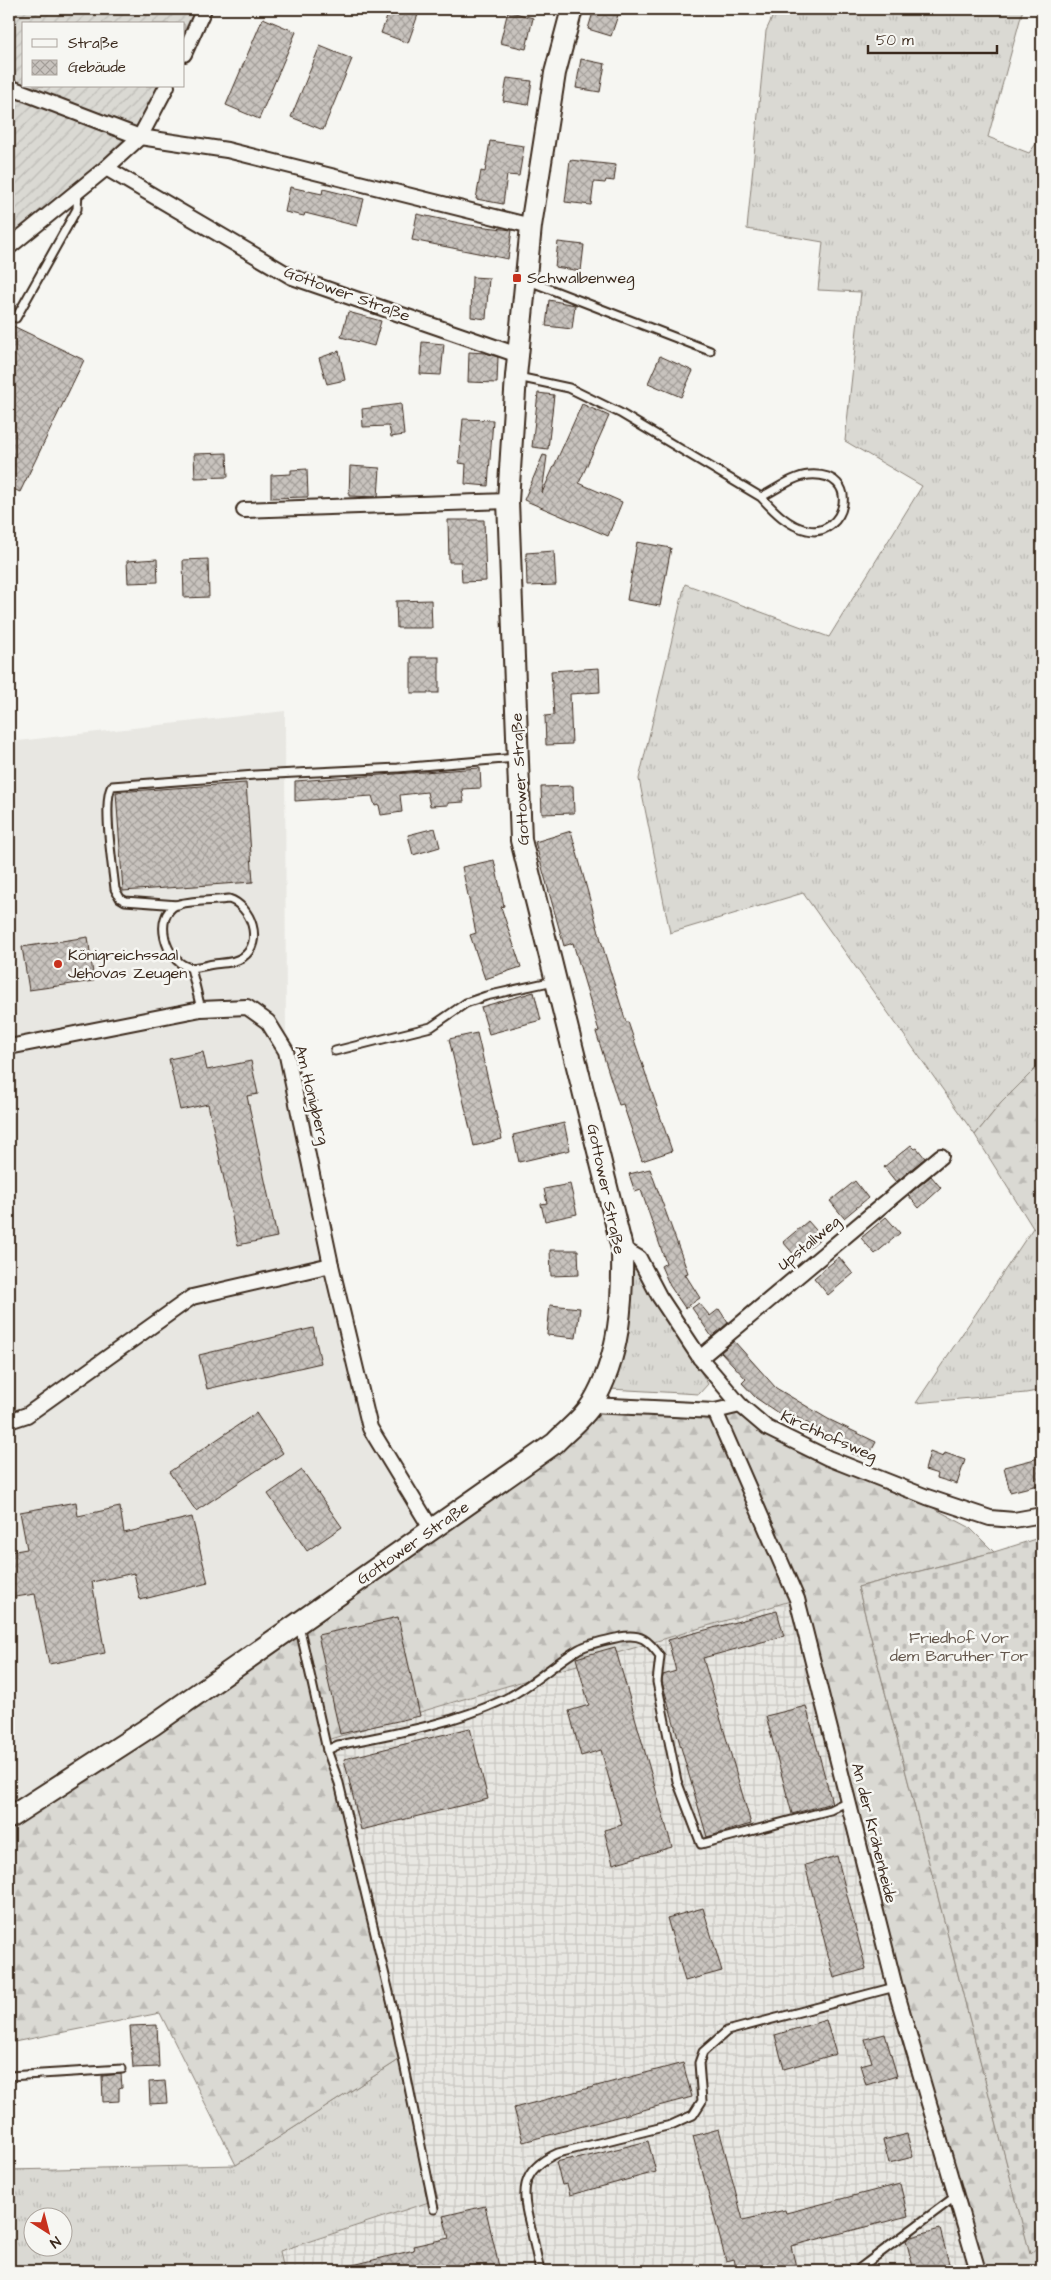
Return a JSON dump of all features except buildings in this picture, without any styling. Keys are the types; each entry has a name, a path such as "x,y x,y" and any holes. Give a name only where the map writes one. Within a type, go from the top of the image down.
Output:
{"street":[{"path":"185,52 204,9"},
{"name":"Gottower Straße","path":"9,1818 153,1725 555,1443 591,1405 606,1372 617,1337 622,1280 622,1248 522,840 508,501 516,376 531,226 555,73 572,9"},
{"path":"9,86 140,137 227,150 531,226"},
{"path":"9,247 106,168 140,137 166,88"},
{"name":"Gottower Straße","path":"106,168 292,277 518,355"},
{"path":"244,510 508,501"},
{"name":"Am Honigberg","path":"9,1047 201,1009 246,1007 268,1022 286,1051 331,1265 370,1428 432,1530"},
{"name":"Upstallweg","path":"700,1358 941,1156"},
{"name":"Kirchhofsweg","path":"622,1248 639,1258 659,1296 700,1358 740,1405 767,1428 828,1458 927,1497 990,1518 1014,1520 1042,1515"},
{"path":"9,1421 27,1415 192,1298 331,1265"},
{"path":"591,1405 715,1411 740,1405"},
{"name":"An der Krähenheide","path":"715,1411 797,1599 895,1987 978,2271"}],"lane":[{"path":"16,318 77,209 78,191"},
{"path":"526,280 710,351"},
{"path":"516,376 569,388 620,413 761,497 792,525 813,532 823,530 833,523 841,511 845,497 843,488 838,482 825,476 808,474 794,479 761,497"},
{"path":"178,904 169,912 164,922 167,948 180,964 191,968 242,958 253,947 254,940 250,918 241,905 229,899 178,904 125,901 117,895 107,807 108,791 112,786 255,775 398,768 518,758"},
{"path":"191,968 201,1009"},
{"path":"335,1051 431,1027 466,1003 486,996 557,981"},
{"path":"299,1624 327,1750 339,1783 390,1995 434,2209"},
{"path":"327,1750 338,1745 412,1730 504,1700 580,1649 621,1637 639,1636 649,1641 660,1656 657,1682 677,1781 701,1844 830,1810 848,1802"},
{"path":"540,2271 524,2204 524,2186 533,2169 545,2158 558,2152 671,2125 693,2115 702,2101 699,2063 703,2052 727,2031 895,1987"},
{"path":"9,2076 122,2069"},
{"path":"861,2271 860,2268 956,2196"}],"shaded area":[{"path":"285,711 286,1051 370,1428 432,1530 9,1818 9,742"},
{"path":"797,1599 978,2271 284,2271 280,2251 438,2199 327,1740"}],"green space":[{"path":"9,9 204,9 185,52 185,22 22,22 22,88 166,88 140,137 9,247"},
{"path":"776,9 1023,9 988,137 1029,153 1042,136 1042,1062 1001,1103 975,1135 803,893 670,933 639,779 685,584 829,637 922,486 845,441 861,292 818,290 823,242 747,229 766,31"},
{"path":"1042,1062 1042,1235 1033,1228 975,1135 1001,1103"},
{"path":"1033,1228 1042,1235 1042,1390 916,1403"},
{"path":"637,1266 708,1384 699,1394 610,1389 628,1335 630,1275"},
{"path":"591,1405 740,1405 969,1527 994,1552 858,1587 1030,2253 1042,2243 1042,2271 978,2271 797,1599 327,1740 402,2058 236,2165 160,2013 9,2043 9,1818"},
{"name":"Friedhof Vor dem Baruther Tor","path":"1042,1537 1042,2243 1030,2254 858,1587 994,1552"},
{"path":"402,2058 438,2199 280,2251 284,2271 9,2271 9,2170 236,2165"}],"place":[{"name":"Schwalbenweg","path":"517,278"},
{"name":"Königreichssaal Jehovas Zeugen","path":"58,964"}]}
